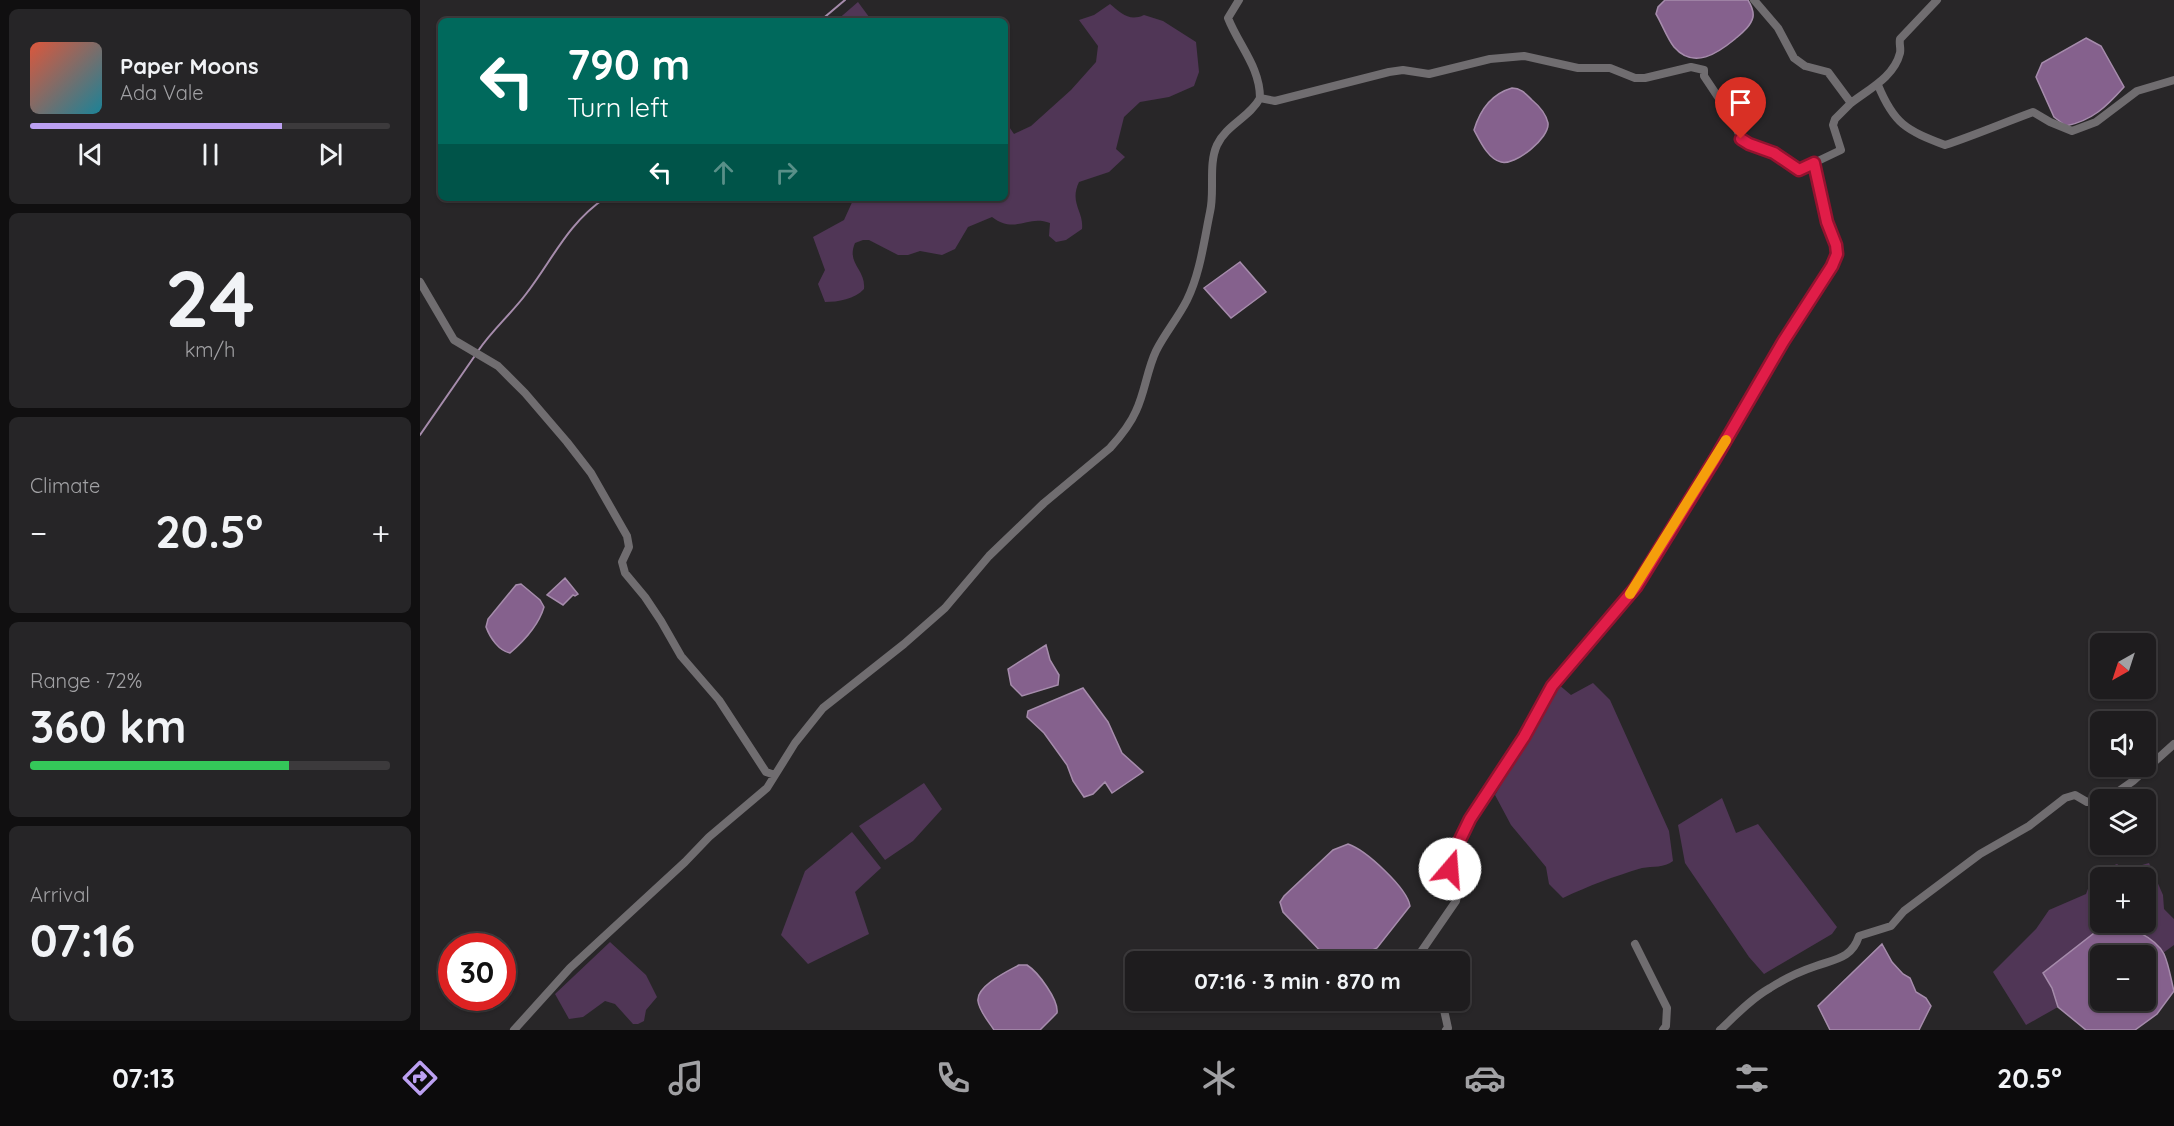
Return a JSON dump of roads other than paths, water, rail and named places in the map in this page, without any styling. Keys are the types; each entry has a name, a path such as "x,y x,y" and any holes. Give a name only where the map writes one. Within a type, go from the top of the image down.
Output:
{"street":[{"path":"514,1030 570,968 709,837 767,788 800,736 823,708 904,644 945,608 997,549 1044,503 1120,438 1136,411 1155,353 1186,301 1193,284 1211,209 1214,189 1212,172 1217,145 1233,124 1251,111 1260,98 1258,75 1228,18 1239,0"},
{"path":"1754,0 1778,28 1794,58 1805,66 1828,72 1851,104"},
{"path":"1260,98 1275,101 1389,72 1403,70 1429,74 1490,59 1524,56 1578,68 1610,68 1635,78 1645,78 1691,67 1704,70 1704,76 1732,118 1741,139 1774,153 1799,170 1841,150 1833,125 1835,119 1864,93 1878,85 1890,71 1901,51 1900,39 1937,0"},
{"path":"1878,85 1895,118 1905,126 1945,145 2033,112 2050,122 2072,130 2096,122 2137,91 2174,80"},
{"path":"1422,951 1456,901 1457,896 1451,881 1450,869 1456,848 1470,819 1524,737 1557,680 1636,587 1715,459 1783,342 1832,266 1837,254 1836,245 1827,222 1814,163"},
{"path":"420,282 454,340 498,366 511,378 591,473 627,536 629,547 622,562 625,573 650,605 681,656 709,686 726,709 766,772 775,775"},
{"path":"2121,789 2133,781 2174,744"},
{"path":"1720,1030 1745,1006 1770,988 1816,966 1839,960 1856,946 1859,936 1890,926 1904,911 1980,854 2029,826 2065,798 2075,795 2090,802"},
{"path":"1635,944 1667,1008 1664,1030"},
{"path":"1444,1011 1448,1028 1446,1030"}],"waterway":[{"path":"824,18 845,0"},
{"path":"478,351 536,281 570,231 601,201"},
{"path":"420,435 474,357"}]}
